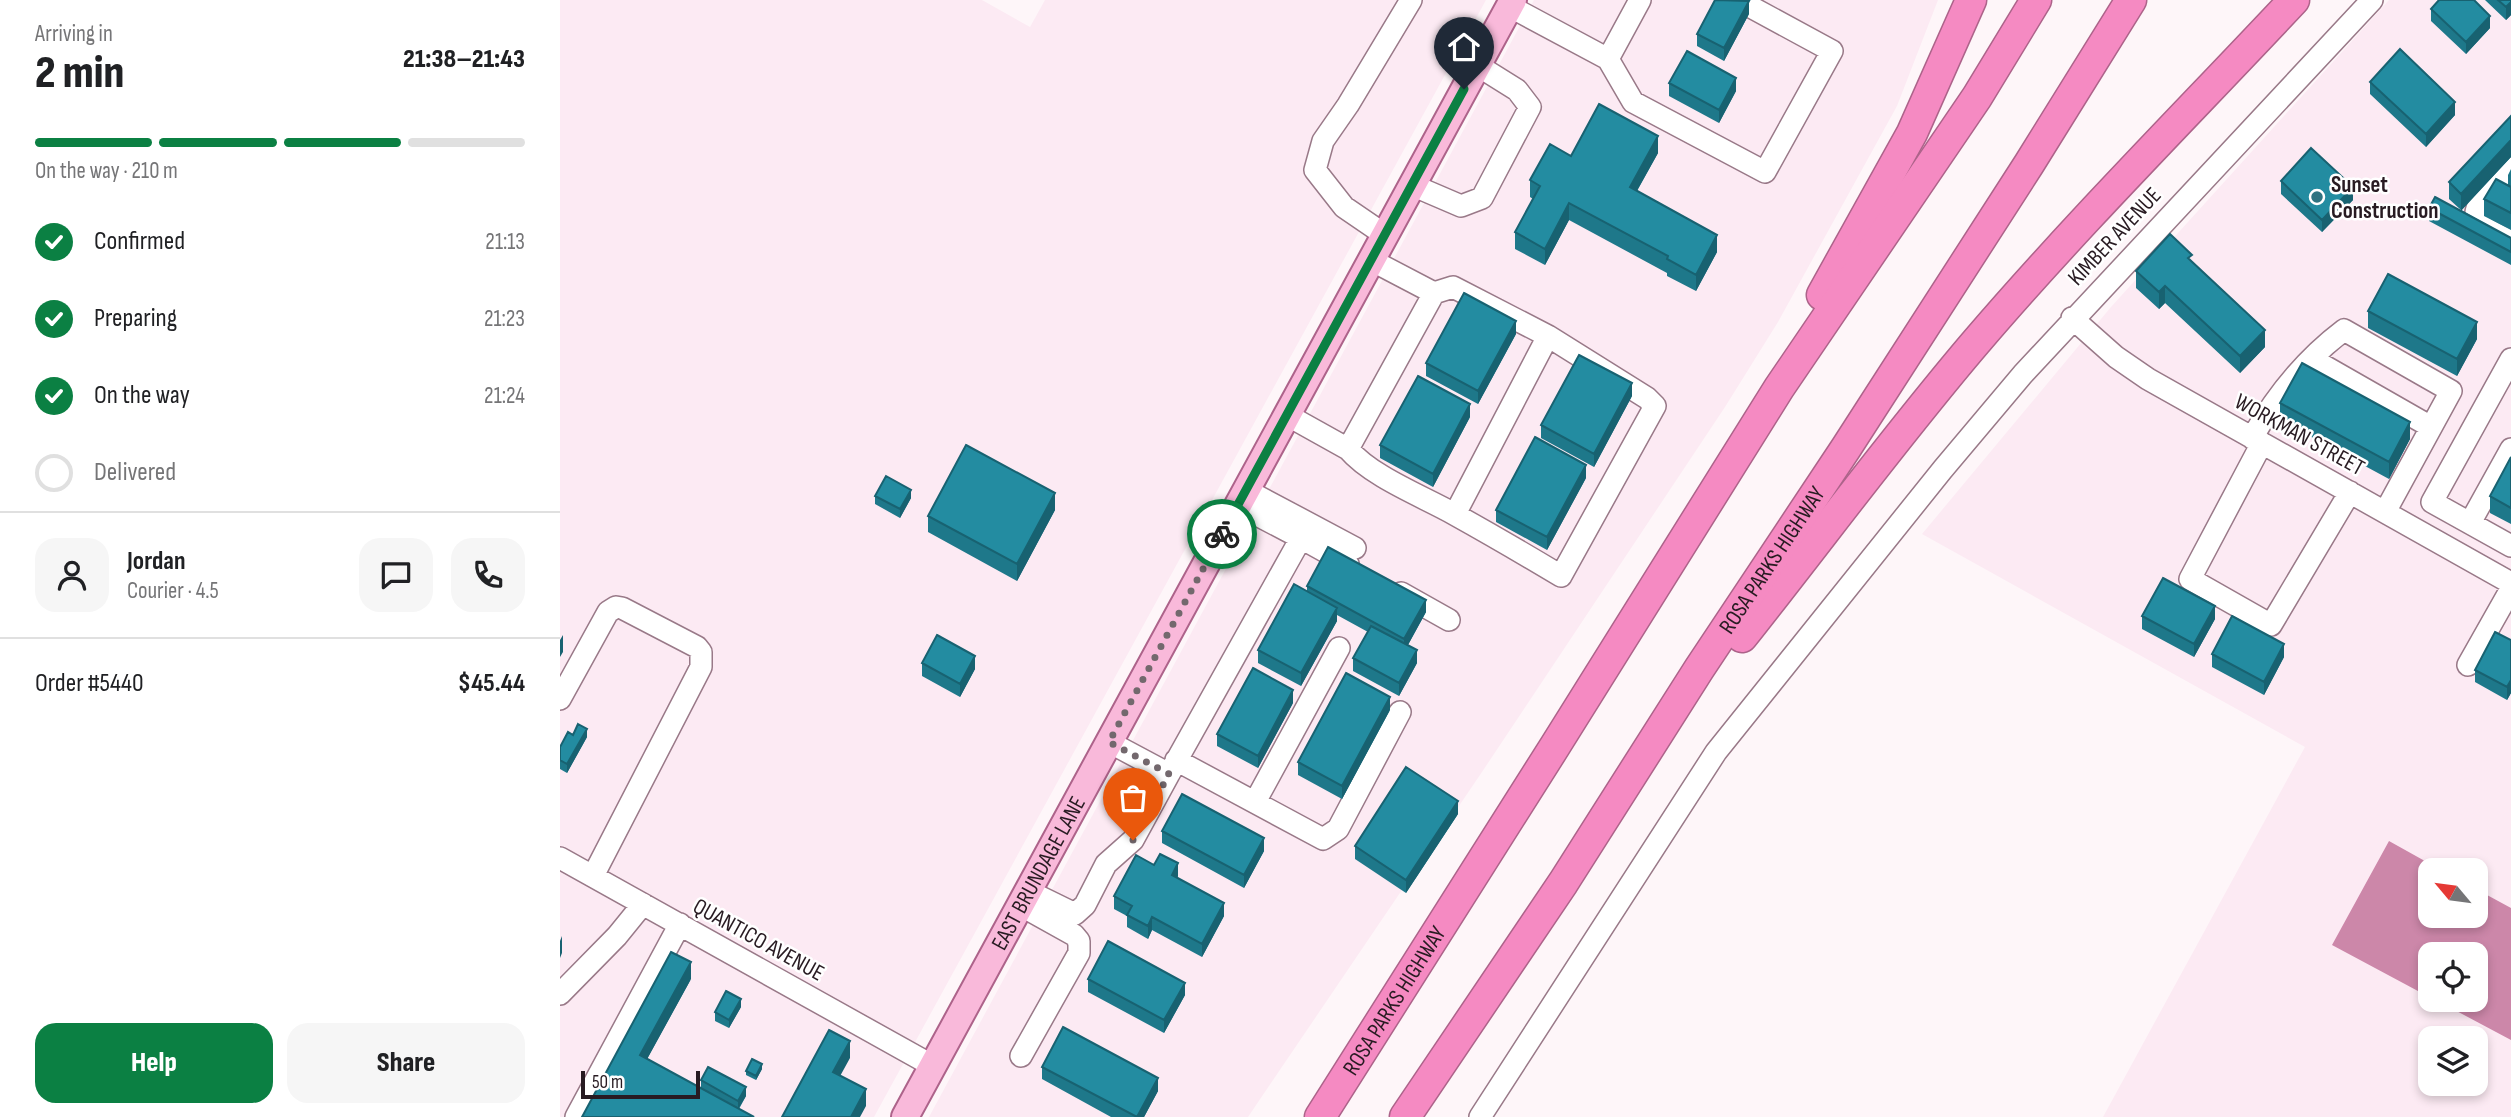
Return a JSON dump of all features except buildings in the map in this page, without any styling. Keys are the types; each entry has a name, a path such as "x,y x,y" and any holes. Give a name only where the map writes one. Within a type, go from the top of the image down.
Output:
{"highway":[{"path":"1779,388 1808,320 1912,133 1971,0"},
{"name":"ROSA PARKS HIGHWAY","path":"1320,1117 1779,388 1977,97 2036,0"},
{"name":"ROSA PARKS HIGHWAY","path":"1405,1117 1563,883 1670,714 1890,380 2131,0"},
{"path":"1670,714 1721,664 1896,437 1977,340 2070,237 2294,0"}],"main road":[{"name":"EAST BRUNDAGE LANE","path":"905,1117 1511,3"}],"street":[{"path":"1385,235 1344,207 1315,170 1323,141 1348,106 1411,0"},
{"path":"1608,59 1640,0"},
{"path":"1511,3 1608,59 1633,102 1765,172 1832,51 1738,0"},
{"name":"KIMBER AVENUE","path":"1480,1117 1716,752 2023,374 2372,0"},
{"path":"1412,185 1461,206 1482,198 1530,107 1517,90 1477,65"},
{"path":"2511,168 2485,195 2475,211 2475,218 2481,225 2511,242"},
{"path":"1371,260 1434,293"},
{"path":"1287,415 1348,449 1377,472 1561,576 1655,406 1647,398 1548,336 1453,287 1434,293 1348,449"},
{"name":"WORKMAN STREET","path":"2073,318 2116,357 2148,379 2511,583"},
{"path":"2350,492 2272,625 2190,579 2257,441 2265,415 2312,359 2344,330 2451,391 2385,512"},
{"path":"1455,514 1548,336"},
{"path":"2312,359 2431,427"},
{"path":"2511,359 2432,502 2511,546"},
{"path":"2470,523 2511,449"},
{"path":"1242,498 1301,538 1449,620"},
{"path":"1242,498 1355,548"},
{"path":"1024,898 1075,914 1081,910 1106,864 1133,840 1301,538"},
{"path":"2468,665 2502,625 2511,589"},
{"path":"560,699 608,612 615,607 622,608 684,640 701,652 701,667 593,876"},
{"path":"1255,802 1339,648"},
{"path":"1109,742 1255,802 1323,839 1338,830 1400,712"},
{"name":"QUANTICO AVENUE","path":"560,858 933,1066"},
{"path":"1021,1056 1079,953 1079,941 1074,934 1024,898"},
{"path":"560,994 618,936 643,904"},
{"path":"576,1117 680,924"}],"shaded area":[{"path":"560,0 982,0 1030,27 1045,0 1486,0 874,1117 560,1117"},
{"path":"1534,0 1938,0 1897,106 1778,322 1725,407 1484,769 1248,1117 929,1117"},
{"path":"2389,0 2511,0 2511,1117 2103,1117 2305,747 1922,534 2111,307"},
{"path":"2389,841 2419,858 2418,928 2488,928 2488,896 2511,908 2511,1040 2458,1012 2488,1012 2488,942 2418,942 2418,991 2332,945"}],"way so far":[{"path":"1133,840 1169,774 1109,742 1222,534"}],"place":[{"name":"Sunset Construction","path":"2317,197"}],"route":[{"path":"1222,534 1464,89"}]}
